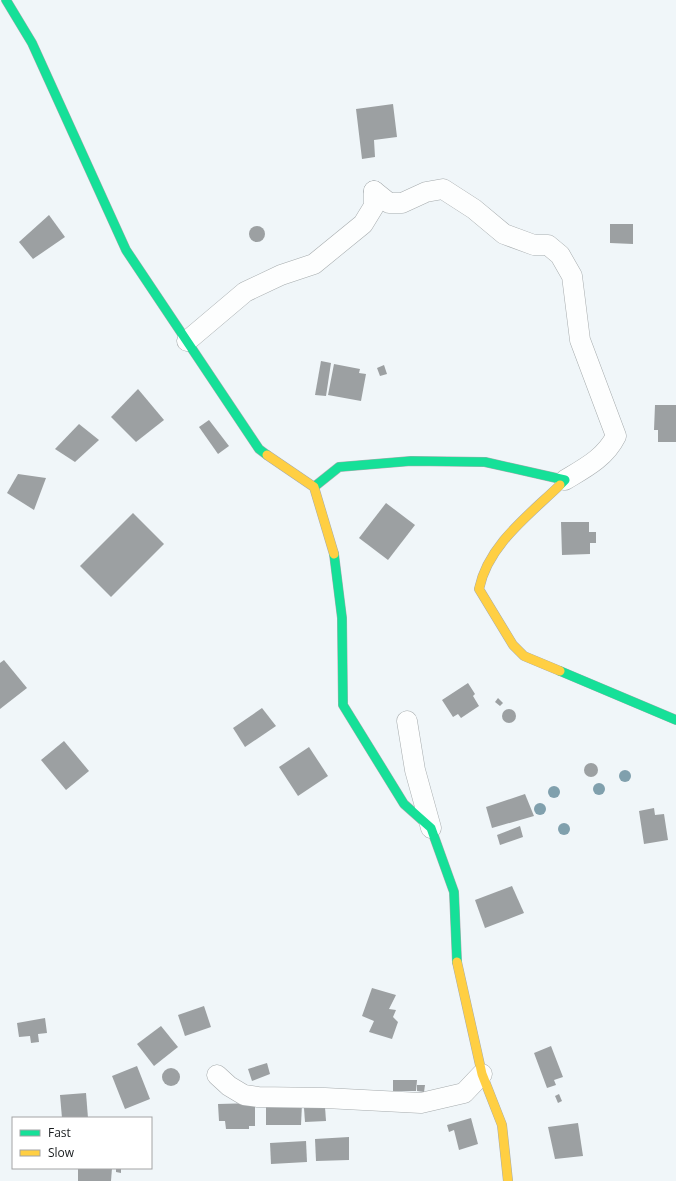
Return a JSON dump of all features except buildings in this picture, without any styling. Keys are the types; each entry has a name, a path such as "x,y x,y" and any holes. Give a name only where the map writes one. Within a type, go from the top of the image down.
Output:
{"street":[{"path":"6,0 32,43 126,250 259,450 314,487 335,559 342,618 343,705 404,804 431,828"},
{"path":"187,341 245,292 281,275 314,264 363,224 374,206 374,191 389,203 402,203 426,192 443,189 474,209 504,234 534,245 548,245 560,255 572,276 580,340 616,436 610,448 596,461 565,480 501,545 485,567 480,582 480,589 513,645 524,656 676,720"},
{"path":"314,487 339,467 411,461 485,462 565,480"},
{"path":"407,721 415,770 431,828 454,892 456,956 482,1074 502,1125 508,1181"},
{"path":"217,1075 229,1086 244,1095 258,1097 325,1098 421,1103 464,1093 482,1074"}],"traffic: fast":[{"path":"6,0 32,43 126,250 259,449 267,455"},
{"path":"314,487 339,467 411,461 485,462 565,480 560,485"},
{"path":"334,554 342,618 343,705 404,804 431,828 454,892 457,962"},
{"path":"560,671 676,720"}],"traffic: slow":[{"path":"267,455 314,487 334,554"},
{"path":"560,485 523,519 500,545 491,558 479,589 513,645 524,656 560,671"},
{"path":"457,962 482,1074 502,1125 508,1181"}]}
